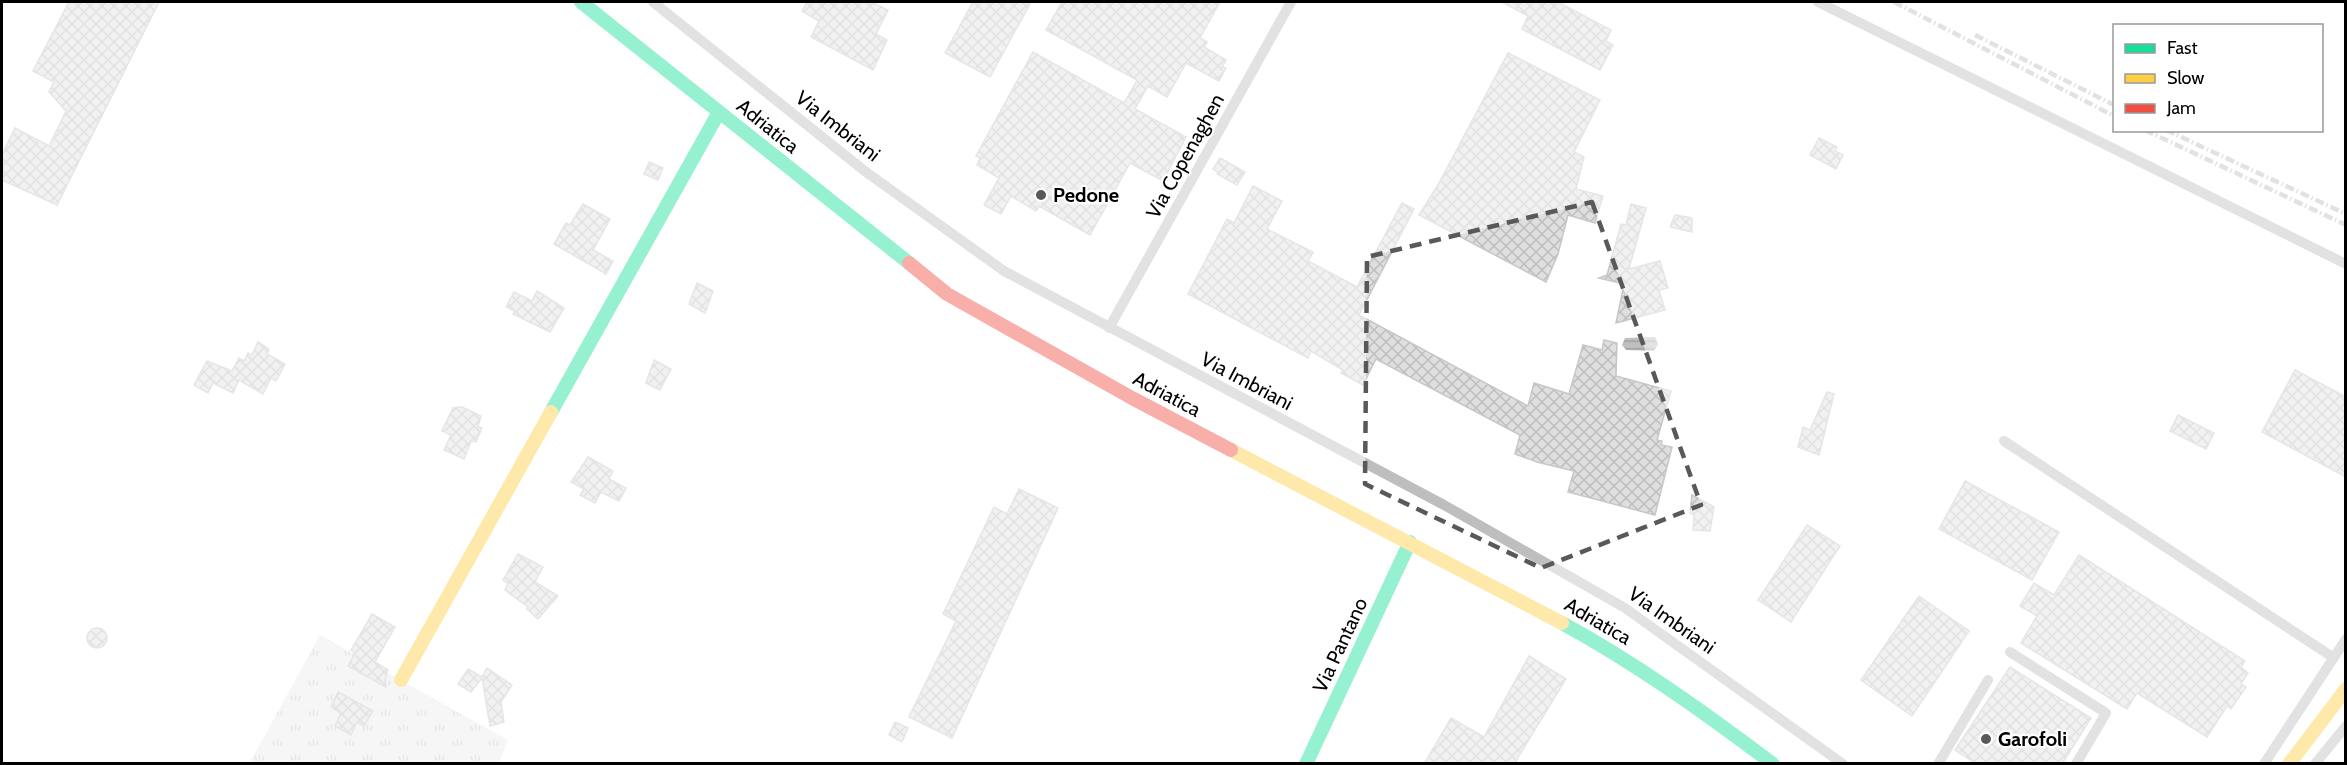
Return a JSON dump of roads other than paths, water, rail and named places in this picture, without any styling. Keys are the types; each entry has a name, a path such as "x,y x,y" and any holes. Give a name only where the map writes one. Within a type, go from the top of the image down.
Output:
{"main road":[{"name":"Adriatica","path":"581,2 947,294 1132,398 1410,542 1618,654 1689,701 1773,764"},
{"path":"401,680 719,112"},
{"name":"Via Pantano","path":"1306,764 1410,542"},
{"path":"2289,764 2346,689"}],"lane":[{"name":"Via Imbriani","path":"653,2 866,172 1004,271 1444,505 1625,608 1843,764"},
{"name":"Via Copenaghen","path":"1109,328 1291,2"},
{"path":"1818,2 2346,264"},
{"path":"2004,441 2334,658"},
{"path":"2264,764 2346,639"},
{"path":"2010,652 2106,713 2076,764"},
{"path":"1938,764 1988,680"},
{"path":"2315,764 2346,726"}],"railway":[{"path":"1894,2 2113,115"},
{"path":"1975,35 2113,104"},
{"path":"2149,132 2346,225"},
{"path":"2170,132 2346,214"}],"place":[{"name":"Pedone","path":"1041,195"},
{"name":"Garofoli","path":"1986,739"}]}
